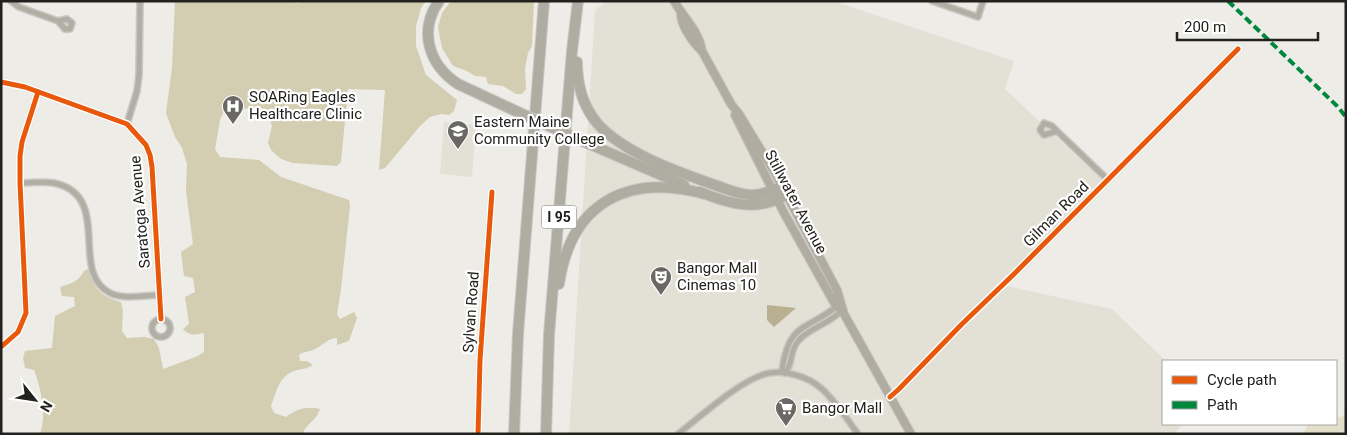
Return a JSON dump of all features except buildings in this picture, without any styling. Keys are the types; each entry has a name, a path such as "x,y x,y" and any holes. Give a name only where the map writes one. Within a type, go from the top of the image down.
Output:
{"highway":[{"path":"439,1 432,16 428,34 431,53 439,68 449,78 520,113 705,194"},
{"name":"I 95","path":"514,434 518,334 544,1"},
{"path":"579,1 577,71 579,85 592,116 611,137 632,150 680,172 742,194 753,196 779,193"},
{"name":"I 95","path":"546,434 546,389 553,286 572,61 579,1"},
{"path":"546,389 560,278 569,245 579,227 600,206 616,196 627,192 655,186 680,188 750,206 763,205 779,193"}],"main road":[{"name":"Stillwater Avenue","path":"674,1 681,13 681,19 702,51 731,104 735,117 779,193 911,434"}],"street":[{"path":"10,1 19,7 58,21"},
{"path":"932,1 978,17 983,1"},
{"path":"127,124 138,91 140,2"},
{"name":"Gilman Road","path":"890,397 1238,49"},
{"name":"Saratoga Avenue","path":"1,82 38,92 127,124 146,145 150,155 161,319"},
{"path":"1,347 18,332 26,313 20,183 22,142 38,92"},
{"path":"1057,131 1108,180"},
{"path":"20,183 58,184 80,199 88,217 94,275 105,290 111,294 124,296 160,294"},
{"name":"Sylvan Road","path":"478,434 480,360 492,192"},
{"path":"785,374 782,370 790,340 804,326 840,306"},
{"path":"678,434 745,383 763,374 776,372 802,378 821,388 858,434"}],"shaded area":[{"path":"175,1 290,1 297,3 302,1 426,1 421,8 416,26 416,46 426,75 457,100 454,111 449,115 441,114 430,117 420,126 385,168 379,170 385,90 348,89 341,162 337,166 293,163 281,159 271,150 268,143 272,126 265,110 259,107 224,111 220,120 215,149 220,157 259,160 281,177 349,200 350,206 337,314 340,319 354,312 357,318 349,341 337,345 337,338 299,355 300,361 307,361 313,365 289,373 281,381 271,406 274,413 286,417 302,409 320,409 303,434 40,434 43,419 41,393 34,370 25,368 23,358 25,351 52,348 55,316 75,306 74,297 62,296 60,287 74,282 88,269 99,291 121,302 123,311 122,331 127,338 144,337 154,339 159,348 163,369 204,352 204,333 192,334 183,329 189,324 185,297 195,292 193,278 184,276 181,252 193,244 186,191 187,164 166,113 172,68"},
{"path":"451,1 534,1 532,46 528,53 525,68 526,89 522,94 516,94 503,86 488,84 486,77 475,76 453,66 442,48 438,27 442,13"},
{"path":"607,1 833,1 1014,61 1005,89 1102,180 998,284 1112,309 1165,360 1162,360 1162,425 1182,425 1174,434 569,434 595,10"},
{"name":"Eastern Maine Community College","path":"444,122 476,125 472,177 440,174"},
{"path":"767,305 796,308 774,327 767,320"},
{"path":"1346,413 1346,434 1303,434 1308,425 1337,425 1337,418"}],"marked path":[{"path":"1228,1 1337,106 1346,117"}],"cycle path":[{"path":"890,397 1238,49"},
{"path":"1,82 25,87 127,124 146,145 152,167 161,319"},
{"path":"1,347 18,332 26,313 20,156 22,142 38,92"},
{"path":"478,434 480,360 492,192"}],"place":[{"name":"SOARing Eagles Healthcare Clinic","path":"233,125"},
{"name":"Eastern Maine Community College","path":"458,150"},
{"name":"Bangor Mall Cinemas 10","path":"661,296"},
{"name":"Bangor Mall","path":"786,427"}]}
